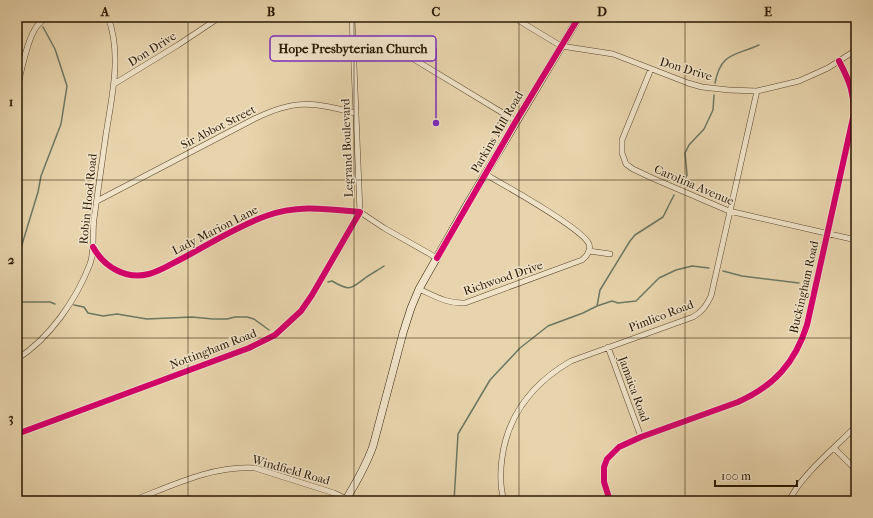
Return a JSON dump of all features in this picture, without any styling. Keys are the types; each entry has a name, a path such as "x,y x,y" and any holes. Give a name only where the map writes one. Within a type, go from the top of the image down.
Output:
{"street":[{"path":"17,90 22,67 33,33 46,17"},
{"name":"Robin Hood Road","path":"17,359 53,328 75,294 90,263 93,247 94,220 114,84 115,44 113,30 108,17"},
{"name":"Don Drive","path":"114,84 178,45 211,20 220,17"},
{"name":"Legrand Boulevard","path":"352,17 360,212 384,228 437,258"},
{"name":"Don Drive","path":"513,17 561,46 613,54 673,78 702,87 729,90 757,91 799,80 813,75 856,50"},
{"name":"Parkins Mill Road","path":"347,500 373,446 403,333 411,308 420,289 485,174 579,17"},
{"path":"354,49 402,52 516,121"},
{"name":"Buckingham Road","path":"610,501 604,482 604,467 608,459 619,447 641,437 738,402 759,392 778,377 787,367 803,339 853,118 854,106 852,90 839,61"},
{"name":"Carolina Avenue","path":"651,69 622,140 621,147 623,159 626,164 633,169 730,211 856,240"},
{"name":"Pimlico Road","path":"504,501 500,476 502,454 509,428 518,410 533,391 554,371 571,361 693,317 703,310 711,296 757,91"},
{"name":"Sir Abbot Street","path":"97,200 254,119 279,108 298,104 311,104 326,105 355,113"},
{"path":"485,174 566,223 584,237 588,244 589,250 610,254"},
{"name":"Lady Marion Lane","path":"93,247 103,261 120,272 133,275 148,275 163,269 248,224 285,210 312,208 360,212"},
{"name":"Nottingham Road","path":"17,434 249,348 275,335 301,311 312,295 360,212"},
{"name":"Richwood Drive","path":"420,289 447,302 455,304 465,303 582,260 589,250"},
{"name":"Jamaica Road","path":"608,347 641,437"},
{"path":"788,501 794,490 805,477 856,426"},
{"path":"834,448 856,470"},
{"name":"Windfield Road","path":"132,501 212,472 247,467 255,468 347,500"}],"waterway":[{"path":"17,261 38,192 41,176 61,124 67,86 55,49 43,27"},
{"path":"715,83 721,66 725,60 730,56 759,45"},
{"path":"681,185 687,175 685,153 689,145 704,129 713,110 714,95"},
{"path":"597,306 600,290 630,241 635,235 663,217 674,195"},
{"path":"328,282 332,281 349,288 384,266"},
{"path":"454,501 458,434 490,380 520,348 548,326 597,306 612,301 618,303 636,301 659,278 676,270 692,266 709,268"},
{"path":"723,271 742,276 799,283"},
{"path":"17,302 50,302 55,304"},
{"path":"74,305 84,307 88,313 103,316 117,314 147,319 192,317 227,319 247,317 254,319 269,330"}],"cycle path":[{"path":"437,258 516,121 579,17"},
{"path":"610,501 604,482 604,467 607,459 619,447 641,437 751,396 782,372 796,351 807,325 853,118 851,88 839,61"},
{"path":"17,434 249,348 275,335 301,311 312,295 360,212 313,208 278,212 235,230 162,269 149,274 132,275 116,270 109,266 93,247"}],"place":[{"name":"Hope Presbyterian Church","path":"436,123"}]}
